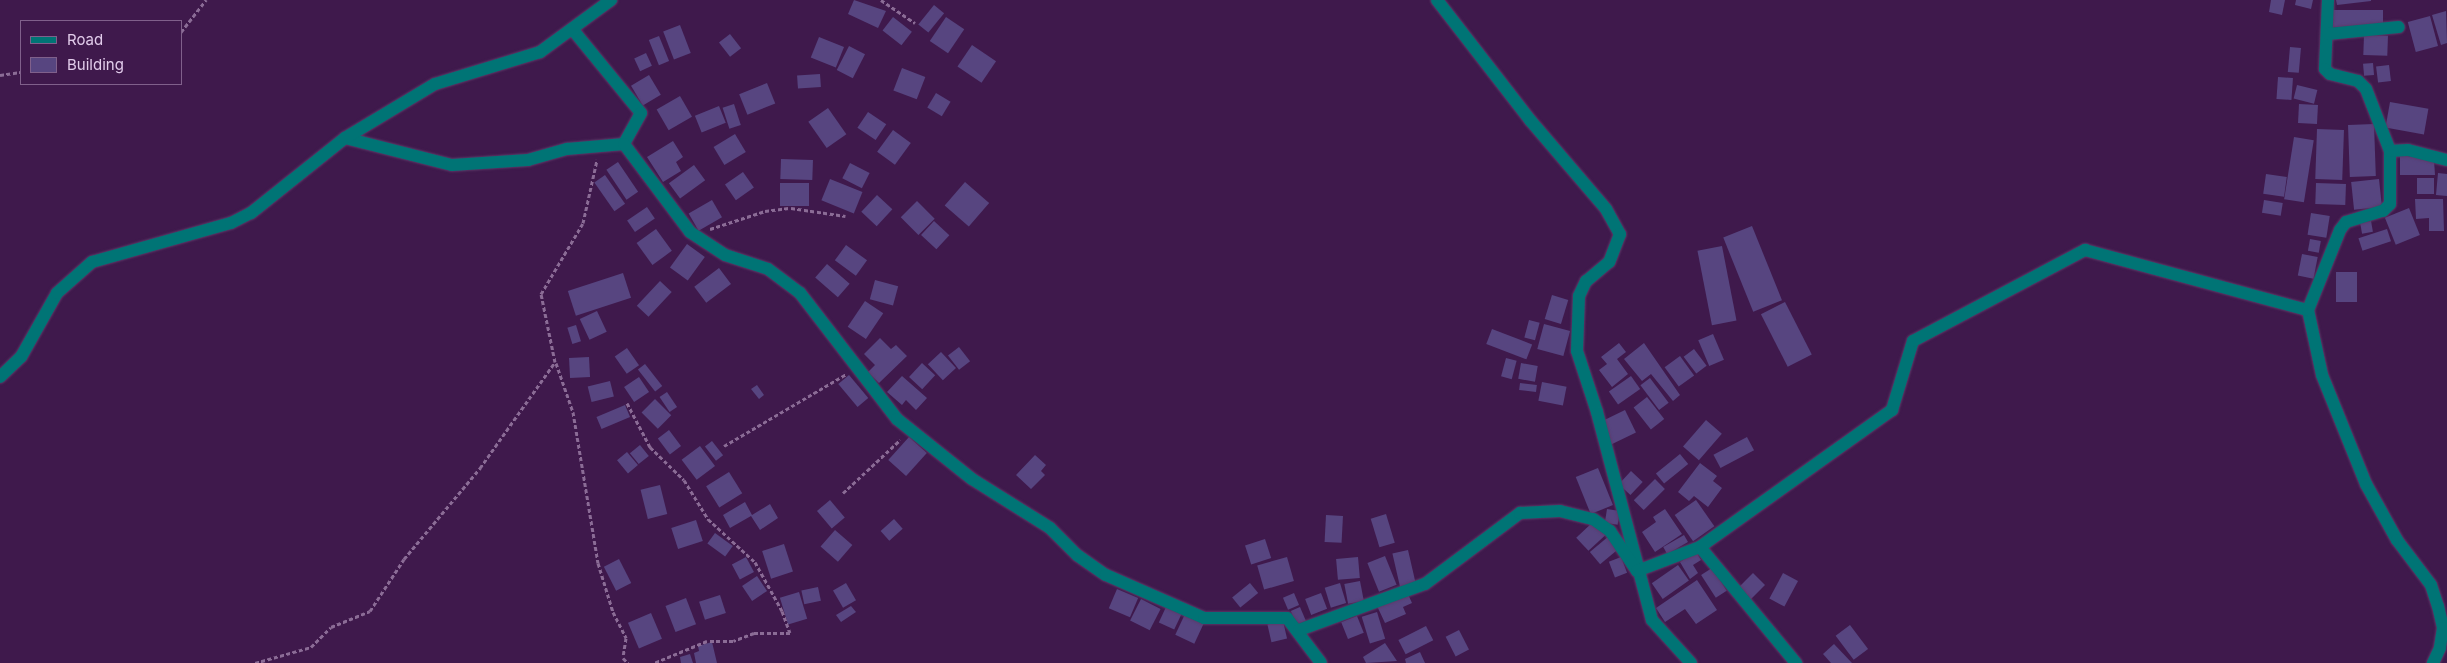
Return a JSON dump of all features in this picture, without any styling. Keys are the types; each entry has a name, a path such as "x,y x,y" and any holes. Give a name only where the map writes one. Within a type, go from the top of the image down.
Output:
{"street":[{"path":"0,377 21,357 57,293 74,274 92,262 231,223 251,212 345,138 435,84 540,52 573,30 611,0"},
{"path":"1437,0 1530,120 1606,209 1620,234 1609,262 1586,281 1579,296 1577,352 1597,412 1637,571 1652,620 1691,663"},
{"path":"2328,0 2327,72 2358,81 2366,89 2390,151 2390,204 2383,211 2346,222 2340,230 2308,310 2322,375 2366,484 2397,540 2431,585 2443,628 2440,648 2433,663"},
{"path":"2328,34 2399,27"},
{"path":"573,30 641,112 624,144"},
{"path":"345,138 452,165 528,160 566,149 624,144"},
{"path":"624,144 696,235 725,255 768,269 800,293 856,369 897,418 972,479 1050,528 1077,555 1106,575 1204,618 1287,618 1299,630 1321,663"},
{"path":"2390,151 2408,150 2447,160"},
{"path":"1637,571 1700,547 1892,410 1913,341 2085,250 2308,310"},
{"path":"1299,630 1425,584 1520,513 1560,511 1593,519 1610,531 1637,571"},
{"path":"1700,547 1796,663"}],"path":[{"path":"182,31 206,0"},
{"path":"881,0 914,23"},
{"path":"0,75 20,72"},
{"path":"600,145 583,223 541,294 556,362 573,412 598,562 613,612 626,638 623,658 628,663"},
{"path":"696,235 765,211 791,208 845,216"},
{"path":"255,663 312,647 332,626 370,611 404,559 480,468 556,362"},
{"path":"724,446 856,369"},
{"path":"627,402 650,447 684,480 715,526 755,562 790,633 754,633 733,641 707,641 654,663"},
{"path":"842,493 912,430"}],"building":[{"path":"854,0 886,11 878,28 848,14"},
{"path":"2271,0 2285,0 2282,15 2269,12"},
{"path":"2296,0 2313,0 2311,9 2295,5"},
{"path":"2336,0 2371,0 2371,1 2337,5"},
{"path":"934,5 944,13 928,33 918,24"},
{"path":"2333,10 2383,10 2383,27 2333,27"},
{"path":"2446,11 2447,43 2441,45 2432,15"},
{"path":"2430,16 2438,46 2416,52 2408,22"},
{"path":"893,17 912,32 901,45 883,30"},
{"path":"946,17 964,29 948,53 930,41"},
{"path":"680,25 691,53 674,59 663,31"},
{"path":"730,34 741,48 730,57 719,43"},
{"path":"2364,35 2388,36 2387,56 2363,55"},
{"path":"659,36 669,61 659,65 649,40"},
{"path":"819,37 844,47 836,68 811,57"},
{"path":"972,45 996,61 982,83 957,67"},
{"path":"849,46 865,54 853,78 837,70"},
{"path":"2290,47 2301,48 2299,73 2288,72"},
{"path":"646,53 652,66 640,71 634,58"},
{"path":"2373,63 2374,75 2364,76 2363,64"},
{"path":"2389,65 2391,81 2378,82 2376,67"},
{"path":"902,68 925,77 917,99 893,90"},
{"path":"820,74 821,87 798,89 797,76"},
{"path":"649,75 661,95 643,106 631,86"},
{"path":"2278,77 2293,78 2291,100 2276,99"},
{"path":"767,83 775,103 747,115 739,94"},
{"path":"2297,85 2317,90 2314,104 2294,99"},
{"path":"936,93 951,102 942,116 927,108"},
{"path":"680,96 692,117 669,130 657,110"},
{"path":"2390,102 2428,109 2424,134 2385,128"},
{"path":"734,104 741,125 729,129 723,108"},
{"path":"2299,104 2318,105 2317,124 2298,123"},
{"path":"719,106 726,123 702,132 695,116"},
{"path":"828,108 846,134 827,148 808,122"},
{"path":"868,112 886,124 876,140 857,128"},
{"path":"2374,124 2376,176 2350,177 2348,125"},
{"path":"2317,129 2344,130 2342,180 2315,179"},
{"path":"893,130 911,143 895,165 877,152"},
{"path":"735,134 746,152 724,165 714,147"},
{"path":"2294,137 2314,140 2304,202 2284,199"},
{"path":"673,141 683,157 676,162 681,171 663,182 647,157"},
{"path":"2400,155 2434,160 2435,175 2400,175"},
{"path":"781,159 813,160 812,180 780,179"},
{"path":"618,162 638,192 627,200 606,170"},
{"path":"850,163 870,173 862,188 842,178"},
{"path":"694,165 705,180 680,199 669,183"},
{"path":"743,172 754,188 736,200 725,185"},
{"path":"2438,173 2447,174 2447,196 2436,195"},
{"path":"2266,174 2287,177 2284,197 2263,194"},
{"path":"605,175 625,204 614,211 594,182"},
{"path":"2417,178 2434,178 2434,194 2417,194"},
{"path":"830,179 862,192 854,213 821,200"},
{"path":"2379,179 2382,207 2354,210 2351,182"},
{"path":"965,182 989,203 969,226 945,205"},
{"path":"780,183 809,183 809,206 780,206"},
{"path":"2316,183 2346,184 2345,205 2315,204"},
{"path":"877,195 892,209 877,226 861,212"},
{"path":"2415,199 2443,199 2444,231 2429,231 2429,218 2416,219"},
{"path":"712,200 722,217 699,231 689,214"},
{"path":"2264,200 2283,203 2281,216 2262,213"},
{"path":"917,201 935,219 918,235 901,217"},
{"path":"647,207 655,219 635,232 627,220"},
{"path":"2409,208 2420,235 2396,245 2385,218"},
{"path":"2311,213 2330,216 2326,238 2308,235"},
{"path":"934,221 949,235 936,249 921,235"},
{"path":"2371,221 2373,232 2362,234 2360,223"},
{"path":"1752,226 1782,300 1753,312 1723,238"},
{"path":"656,229 672,251 652,265 637,243"},
{"path":"2387,229 2391,241 2362,251 2358,238"},
{"path":"2310,239 2321,241 2319,253 2308,251"},
{"path":"687,244 705,257 688,280 670,267"},
{"path":"846,245 867,260 856,276 835,260"},
{"path":"1722,246 1737,321 1712,325 1697,251"},
{"path":"2302,254 2318,257 2314,279 2298,276"},
{"path":"827,264 850,284 838,297 815,278"},
{"path":"719,268 731,284 706,303 694,287"},
{"path":"2336,272 2357,272 2357,302 2336,302"},
{"path":"623,273 631,298 576,316 568,291"},
{"path":"875,280 898,286 893,306 870,299"},
{"path":"660,281 672,292 649,317 637,306"},
{"path":"1552,295 1568,300 1561,324 1545,319"},
{"path":"865,301 883,313 866,339 848,327"},
{"path":"1785,302 1812,355 1788,367 1761,314"},
{"path":"597,311 607,332 590,340 580,319"},
{"path":"1529,320 1540,323 1535,340 1524,337"},
{"path":"1544,324 1570,331 1563,356 1537,349"},
{"path":"576,325 581,341 572,344 567,328"},
{"path":"1492,329 1532,344 1526,359 1486,344"},
{"path":"1713,334 1724,360 1709,366 1698,340"},
{"path":"880,338 891,349 896,345 907,356 879,383 868,372 875,365 864,354"},
{"path":"1619,343 1626,352 1617,359 1628,374 1612,387 1599,370 1607,364 1601,357"},
{"path":"1644,343 1680,395 1673,401 1651,374 1642,381 1624,359"},
{"path":"959,347 970,361 959,370 948,356"},
{"path":"627,348 639,365 627,374 615,357"},
{"path":"1694,349 1707,366 1696,374 1684,357"},
{"path":"941,352 956,368 943,380 928,364"},
{"path":"1680,356 1694,375 1679,387 1665,367"},
{"path":"589,357 590,377 570,378 569,358"},
{"path":"1506,358 1517,361 1512,379 1501,376"},
{"path":"922,363 935,375 922,389 909,377"},
{"path":"1521,363 1538,366 1535,382 1518,379"},
{"path":"645,364 662,386 655,392 638,370"},
{"path":"849,375 868,398 858,407 838,384"},
{"path":"902,376 927,398 916,410 906,400 902,405 887,392"},
{"path":"1631,376 1640,389 1618,405 1609,391"},
{"path":"639,377 649,392 634,402 624,387"},
{"path":"1650,378 1669,403 1659,410 1640,385"},
{"path":"610,381 614,397 592,402 588,387"},
{"path":"1542,382 1567,387 1563,405 1538,401"},
{"path":"1520,383 1537,385 1536,392 1519,390"},
{"path":"757,385 764,395 759,399 751,389"},
{"path":"667,392 677,407 670,412 660,397"},
{"path":"1647,397 1664,419 1651,430 1634,407"},
{"path":"655,399 671,415 658,429 642,412"},
{"path":"625,405 630,417 602,429 596,417"},
{"path":"1625,410 1636,432 1612,444 1601,422"},
{"path":"1706,420 1722,434 1699,460 1683,446"},
{"path":"669,430 681,446 670,454 658,438"},
{"path":"909,437 927,453 906,476 888,460"},
{"path":"1747,437 1754,450 1720,468 1713,455"},
{"path":"712,441 723,455 716,461 705,447"},
{"path":"640,445 649,456 639,464 630,453"},
{"path":"700,446 715,466 697,480 682,460"},
{"path":"627,452 638,465 628,473 617,460"},
{"path":"1680,454 1688,464 1664,484 1656,474"},
{"path":"1035,455 1046,465 1041,471 1045,475 1031,489 1016,475"},
{"path":"1700,463 1717,476 1713,481 1722,488 1708,507 1694,496 1689,501 1678,492"},
{"path":"1598,468 1613,505 1591,514 1576,477"},
{"path":"1631,471 1643,482 1630,495 1619,484"},
{"path":"729,472 742,493 719,508 706,486"},
{"path":"1655,479 1665,489 1644,510 1634,500"},
{"path":"660,485 667,514 648,519 641,490"},
{"path":"830,500 845,518 832,529 817,511"},
{"path":"1696,500 1714,526 1693,541 1675,515"},
{"path":"745,502 752,515 770,504 778,518 760,530 751,516 730,528 723,515"},
{"path":"1607,509 1620,511 1618,525 1605,523"},
{"path":"1665,509 1682,534 1655,552 1642,532 1656,522 1653,517"},
{"path":"1386,514 1395,543 1379,547 1371,519"},
{"path":"1326,515 1343,516 1342,543 1325,542"},
{"path":"894,519 903,529 889,541 881,531"},
{"path":"696,520 703,541 678,549 671,528"},
{"path":"1593,522 1605,535 1588,551 1576,538"},
{"path":"835,530 852,545 838,562 821,547"},
{"path":"715,533 733,546 725,556 707,544"},
{"path":"1684,535 1688,542 1667,554 1663,547"},
{"path":"1609,536 1619,548 1600,564 1590,552"},
{"path":"1265,539 1271,558 1251,565 1245,545"},
{"path":"784,544 793,572 771,579 762,551"},
{"path":"1408,550 1416,586 1401,590 1392,554"},
{"path":"1696,552 1701,560 1693,565 1698,573 1690,579 1680,562"},
{"path":"1385,556 1397,585 1379,592 1367,563"},
{"path":"746,557 754,572 740,580 732,565"},
{"path":"1287,557 1294,581 1264,590 1257,566"},
{"path":"1358,557 1360,578 1338,580 1336,559"},
{"path":"1621,557 1627,573 1615,578 1609,562"},
{"path":"619,559 631,583 616,591 604,567"},
{"path":"1678,565 1689,581 1663,599 1652,583"},
{"path":"1712,568 1727,591 1716,598 1701,575"},
{"path":"1753,573 1765,585 1747,603 1735,591"},
{"path":"1783,573 1798,581 1784,607 1769,599"},
{"path":"757,576 767,591 752,601 742,586"},
{"path":"1697,580 1717,610 1696,624 1685,609 1665,622 1656,608"},
{"path":"1360,581 1364,601 1348,604 1344,584"},
{"path":"846,583 856,600 843,608 833,590"},
{"path":"1250,583 1258,593 1240,608 1232,597"},
{"path":"1340,583 1346,603 1331,608 1325,588"},
{"path":"818,587 821,601 804,604 801,591"},
{"path":"1117,589 1138,598 1130,617 1109,608"},
{"path":"799,592 807,619 788,625 780,598"},
{"path":"1407,592 1412,603 1403,607 1406,614 1385,623 1377,606"},
{"path":"1294,593 1299,605 1288,610 1283,598"},
{"path":"1321,593 1327,609 1311,615 1305,599"},
{"path":"720,595 726,613 705,620 699,602"},
{"path":"686,598 696,624 675,632 665,606"},
{"path":"1141,599 1161,609 1150,630 1130,620"},
{"path":"851,606 856,612 841,622 836,615"},
{"path":"1166,607 1181,614 1174,630 1159,622"},
{"path":"1300,607 1306,621 1297,625 1291,611"},
{"path":"1377,612 1385,639 1370,643 1362,617"},
{"path":"651,613 662,639 639,649 628,623"},
{"path":"1185,614 1204,623 1194,644 1175,635"},
{"path":"1357,616 1364,633 1348,639 1341,622"},
{"path":"1283,621 1287,639 1271,642 1267,625"},
{"path":"1850,625 1868,649 1854,660 1836,636"},
{"path":"1426,626 1433,640 1406,654 1398,640"},
{"path":"1459,630 1469,650 1456,656 1446,637"},
{"path":"712,642 717,663 696,663 694,653 699,651 698,646"},
{"path":"1385,643 1397,661 1366,663 1363,657"},
{"path":"1834,644 1852,663 1831,663 1823,654"},
{"path":"1420,652 1425,663 1406,663 1405,659"},
{"path":"690,654 693,663 681,663 680,657"}]}
